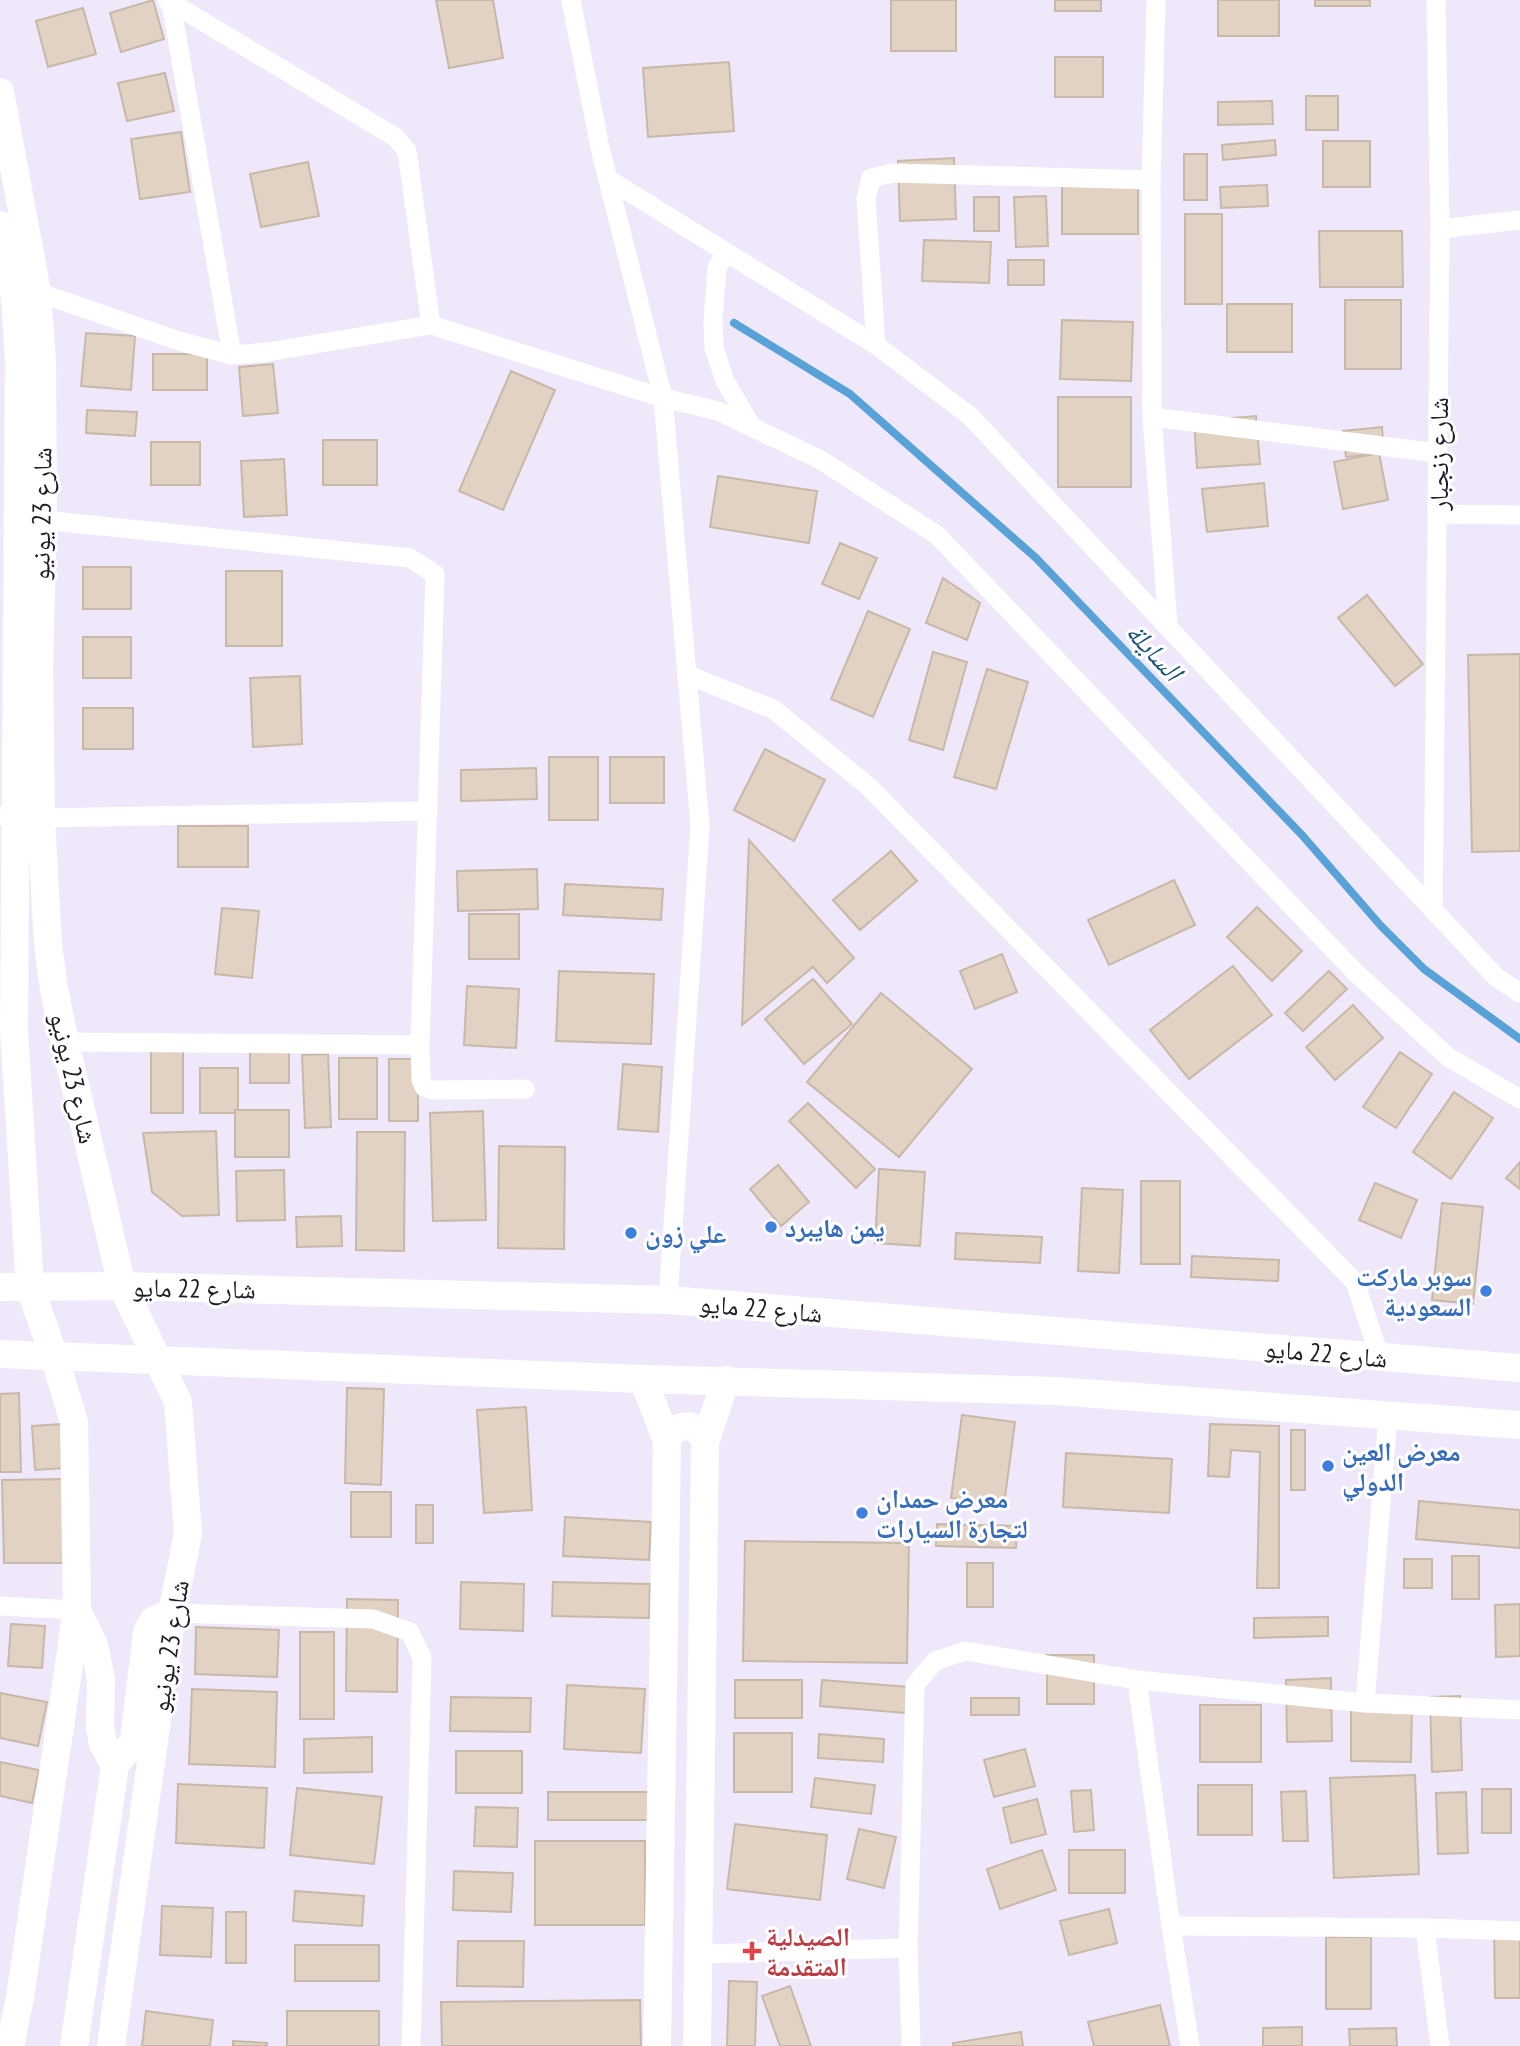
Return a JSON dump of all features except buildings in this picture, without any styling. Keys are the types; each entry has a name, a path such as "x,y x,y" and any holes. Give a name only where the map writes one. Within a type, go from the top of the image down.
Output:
{"street":[{"path":"571,0 608,179 663,398 700,826 668,1300"},
{"path":"1156,0 1151,180 1152,417 1168,625"},
{"name":"شارع زنجبار","path":"1433,909 1440,229 1436,0"},
{"path":"169,1 395,137 408,151 431,325"},
{"path":"169,1 232,355"},
{"name":"شارع 23 يونيو","path":"0,92 26,295 42,363 43,520 39,666 18,817 48,944 65,1042 122,1286 178,1402 188,1534 172,1613 111,2046"},
{"path":"876,345 866,200 871,178 894,173 1151,180"},
{"path":"608,179 876,345 970,416 1496,977 1520,993"},
{"path":"1440,229 1520,220"},
{"name":"شارع 23 يونيو","path":"0,225 26,295 19,403 18,817 14,1030 30,1288 74,1422 77,1609 10,1996 10,2046"},
{"path":"726,252 717,268 714,348 725,381 752,427"},
{"path":"26,295 232,355 267,352 431,325 663,398 718,411 819,459 937,535 1355,972 1448,1056 1520,1099"},
{"path":"1152,417 1437,453"},
{"path":"1437,514 1520,515"},
{"path":"43,520 410,558 435,574 421,1080 424,1087 432,1090 525,1089"},
{"path":"688,675 773,709 868,786 1355,1282 1380,1358"},
{"path":"18,817 427,811"},
{"path":"65,1042 420,1045"},
{"name":"شارع 22 مايو","path":"0,1287 122,1286 668,1300 1520,1368"},
{"path":"0,1354 643,1379 1055,1391 1520,1425"},
{"path":"643,1379 667,1442"},
{"path":"697,2046 705,1443 726,1380"},
{"path":"1365,1703 1388,1415"},
{"path":"657,2046 667,1442 670,1434 686,1425 699,1431 705,1443"},
{"path":"0,1606 77,1609 94,1645 101,1679 100,1727 103,1744 115,1766"},
{"path":"74,2046 115,1766 135,1741 147,1632 153,1621 172,1613 373,1619 410,1632 422,1658 411,2046"},
{"path":"911,2046 908,1948 915,1685 935,1661 965,1651 1137,1681 1365,1703 1520,1710"},
{"path":"1137,1681 1190,2046"},
{"path":"1171,1926 1520,1931"},
{"path":"1425,1928 1440,2046"},
{"path":"699,1954 908,1948"}],"waterway":[{"name":"السايلة","path":"734,323 850,394 1036,558 1302,835 1381,926 1424,969 1520,1039"}],"place":[{"name":"يمن هايبرد","path":"771,1227"},
{"name":"علي زون","path":"631,1233"},
{"name":"سوبر ماركت السعودية","path":"1486,1291"},
{"name":"معرض العين الدولي","path":"1328,1466"},
{"name":"معرض حمدان لتجارة السيارات","path":"862,1513"},
{"name":"الصيدلية المتقدمة","path":"752,1951"}]}
